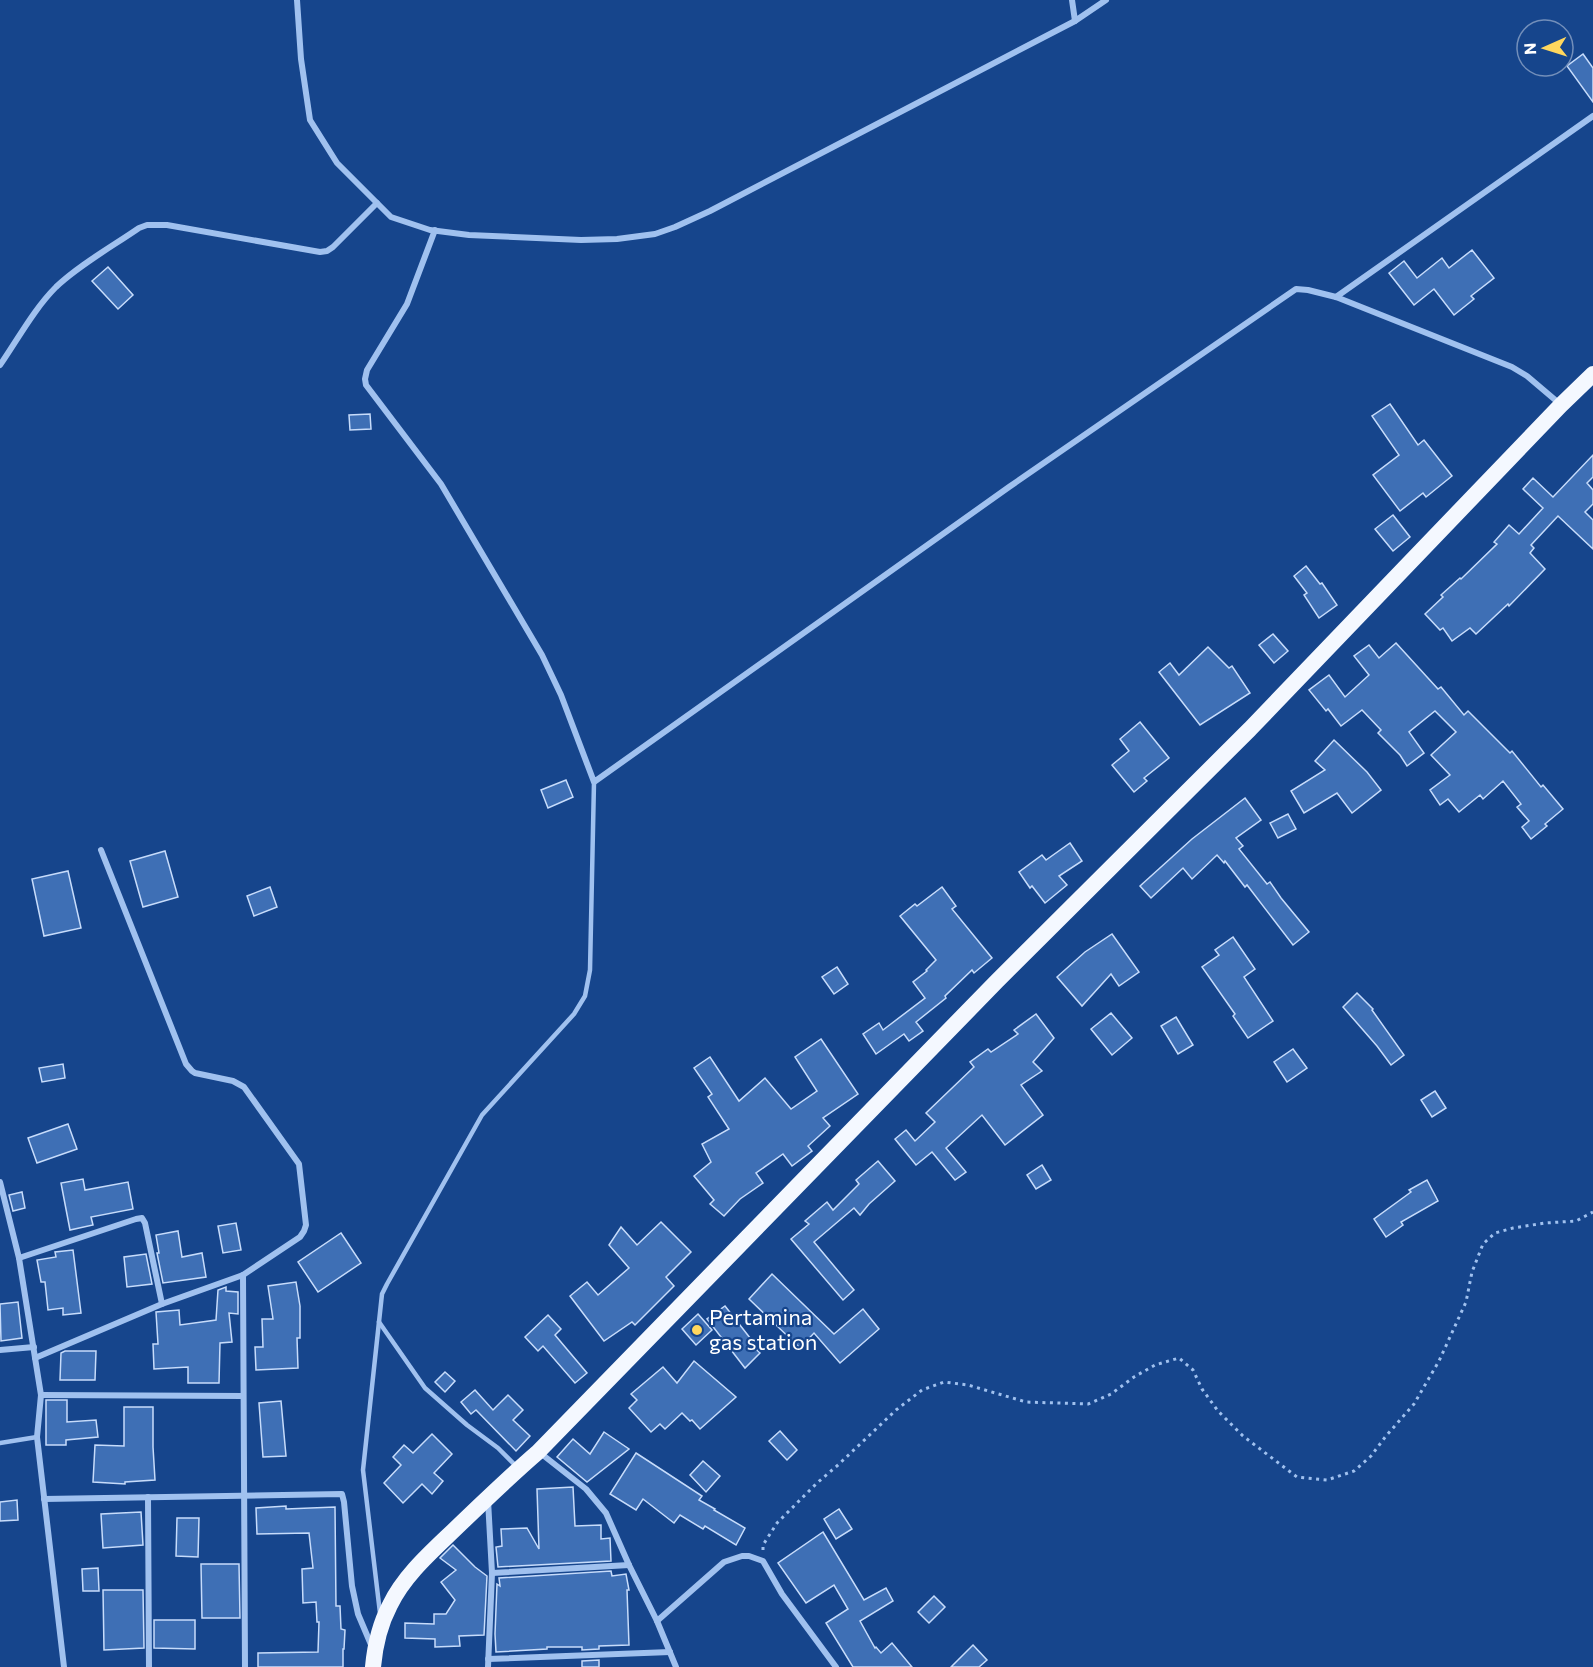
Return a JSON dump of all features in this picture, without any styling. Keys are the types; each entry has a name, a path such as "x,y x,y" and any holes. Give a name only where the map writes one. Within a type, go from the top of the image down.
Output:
{"highway":[{"path":"374,1660 381,1624 407,1578 488,1497 538,1452 997,981 1250,729 1593,374"}],"street":[{"path":"297,0 301,59 310,120 337,163 391,217 430,230 469,235 581,240 617,239 655,234 675,227 710,211 1075,21 1106,0"},
{"path":"1072,0 1075,21"},
{"path":"1336,297 1593,116"},
{"path":"0,365 44,300 58,285 139,228 147,225 167,225 320,252 333,247 376,203"},
{"path":"435,230 412,294 367,370 366,385 441,484 542,655 561,694 594,782 999,494 1296,289 1336,297 1512,367 1527,376 1562,405"},
{"path":"35,1358 162,1304 243,1275 293,1242 304,1231 306,1225 299,1164 241,1084 195,1072 186,1064 101,850"},
{"path":"0,1182 19,1258 41,1395 37,1437 64,1667"},
{"path":"19,1258 142,1218 145,1222 162,1304"},
{"path":"243,1275 245,1667"},
{"path":"0,1350 34,1347"},
{"path":"41,1395 243,1396"},
{"path":"538,1452 586,1489 606,1513 676,1667"},
{"path":"44,1499 342,1494 352,1586 358,1614 374,1660"},
{"path":"148,1497 149,1667"},
{"path":"488,1497 492,1574 488,1667"},
{"path":"657,1621 724,1562 749,1556 764,1561 782,1594 836,1667"},
{"path":"492,1574 629,1565"},
{"path":"488,1659 670,1652"}],"lane":[{"path":"381,1624 363,1470 382,1294 482,1115 574,1014 585,996 590,970 594,782"},
{"path":"379,1322 425,1388 519,1468"},
{"path":"0,1443 37,1437"}],"path":[{"path":"764,1561 763,1545 777,1523 817,1483 896,1410 922,1390 944,1382 968,1384 1026,1402 1088,1404 1111,1394 1155,1365 1179,1358 1193,1370 1202,1389 1218,1411 1243,1436 1297,1477 1327,1480 1354,1471 1371,1456 1414,1404 1439,1361 1466,1302 1472,1272 1483,1244 1495,1233 1545,1223 1576,1221 1593,1212"}],"building":[{"path":"1583,54 1593,68 1593,102 1575,77 1575,60"},
{"path":"1472,250 1494,278 1471,296 1474,299 1454,315 1434,289 1414,305 1389,273 1404,261 1417,278 1442,258 1449,268"},
{"path":"108,267 133,295 118,309 92,281"},
{"path":"1390,404 1418,445 1424,440 1452,476 1426,497 1423,493 1400,511 1373,475 1399,455 1372,416"},
{"path":"370,414 371,429 350,430 349,415"},
{"path":"1593,455 1593,477 1587,483 1593,490 1593,504 1585,512 1593,520 1593,549 1558,516 1531,545 1534,548 1530,553 1545,569 1509,606 1508,604 1476,634 1470,628 1452,641 1443,628 1440,630 1425,614 1443,597 1441,595 1497,544 1494,542 1509,525 1519,534 1543,508 1523,489 1533,478 1553,497"},
{"path":"1393,515 1410,537 1393,551 1375,529"},
{"path":"1306,566 1320,584 1322,583 1337,605 1319,618 1304,595 1307,593 1294,576"},
{"path":"1273,634 1288,651 1274,663 1259,645"},
{"path":"1396,643 1438,689 1441,687 1464,715 1468,711 1510,753 1512,751 1541,787 1543,785 1563,809 1531,839 1522,827 1529,821 1517,807 1521,804 1503,781 1483,799 1480,795 1459,812 1448,799 1440,805 1430,790 1450,775 1431,755 1456,732 1435,711 1409,732 1424,753 1407,766 1400,755 1378,733 1381,730 1362,710 1341,726 1309,690 1329,675 1345,697 1369,675 1354,656 1369,645 1379,658"},
{"path":"1208,647 1229,668 1232,666 1250,693 1200,725 1159,672 1170,663 1179,675"},
{"path":"1140,722 1169,758 1144,778 1147,781 1134,792 1112,765 1129,751 1120,739"},
{"path":"1334,740 1367,772 1381,790 1352,813 1337,793 1304,813 1291,791 1325,770 1315,761"},
{"path":"566,780 573,797 548,808 541,790"},
{"path":"1245,798 1261,820 1236,838 1243,846 1239,849 1267,884 1270,882 1309,932 1293,945 1247,885 1245,887 1225,861 1224,863 1217,855 1192,879 1183,868 1151,898 1140,886 1192,839"},
{"path":"1288,814 1296,829 1278,838 1270,823"},
{"path":"1070,843 1082,861 1059,876 1067,885 1045,903 1032,886 1030,888 1019,872 1042,855 1046,860"},
{"path":"165,851 178,897 143,907 130,861"},
{"path":"68,871 81,928 44,936 32,879"},
{"path":"270,887 277,907 254,916 247,896"},
{"path":"942,887 956,906 952,909 992,958 974,973 972,970 945,996 946,998 916,1022 923,1031 909,1041 904,1034 876,1054 863,1034 879,1023 883,1030 925,998 913,982 936,960 900,916"},
{"path":"1112,934 1139,972 1119,986 1111,974 1082,1006 1057,977 1085,952"},
{"path":"1233,937 1255,969 1244,977 1273,1021 1248,1038 1233,1016 1235,1014 1202,967 1219,955 1215,950"},
{"path":"837,967 848,984 834,994 822,977"},
{"path":"1357,993 1373,1009 1404,1055 1391,1065 1343,1007"},
{"path":"1111,1013 1132,1038 1112,1055 1091,1029"},
{"path":"1036,1014 1054,1038 1033,1062 1042,1071 1021,1085 1043,1115 1005,1145 982,1115 946,1148 966,1172 955,1180 932,1152 916,1165 895,1139 906,1130 915,1141 935,1122 926,1113 974,1067 970,1062 988,1049 991,1052 1018,1034 1014,1030"},
{"path":"1176,1017 1193,1045 1178,1054 1161,1026"},
{"path":"821,1039 858,1094 823,1118 830,1126 808,1146 812,1151 792,1166 783,1154 756,1173 763,1183 740,1199 724,1216 710,1204 714,1200 694,1176 711,1162 702,1144 729,1129 708,1097 712,1094 694,1068 710,1057 739,1101 765,1078 791,1109 817,1091 795,1057"},
{"path":"1293,1049 1307,1068 1287,1082 1274,1062"},
{"path":"63,1064 65,1078 42,1082 39,1068"},
{"path":"1435,1091 1446,1108 1432,1117 1421,1100"},
{"path":"68,1124 77,1149 37,1163 28,1138"},
{"path":"878,1161 895,1181 860,1215 854,1208 814,1242 854,1290 843,1300 791,1239 809,1224 805,1221 827,1202 833,1210 859,1184 856,1180"},
{"path":"1042,1165 1051,1180 1036,1189 1027,1175"},
{"path":"83,1179 85,1190 128,1182 133,1209 91,1217 93,1225 70,1230 61,1183"},
{"path":"1427,1180 1438,1201 1401,1222 1403,1225 1386,1237 1374,1219 1411,1192 1409,1190"},
{"path":"22,1192 25,1208 13,1211 9,1195"},
{"path":"661,1222 691,1252 666,1277 674,1286 635,1325 632,1322 604,1341 570,1296 587,1282 598,1295 629,1268 609,1245 621,1227 637,1245"},
{"path":"236,1223 241,1250 223,1253 218,1226"},
{"path":"178,1231 182,1257 202,1253 206,1277 163,1283 156,1235"},
{"path":"341,1233 361,1263 318,1292 298,1262"},
{"path":"73,1250 81,1313 63,1315 63,1308 48,1310 45,1282 41,1282 37,1260 56,1257 55,1252"},
{"path":"146,1254 152,1284 127,1287 124,1257"},
{"path":"772,1274 834,1334 863,1309 879,1329 840,1363 814,1333 800,1348 749,1299"},
{"path":"296,1282 300,1306 300,1338 297,1338 298,1368 256,1370 255,1347 263,1347 262,1319 273,1319 268,1286"},
{"path":"226,1287 226,1291 238,1292 238,1314 229,1313 232,1342 220,1343 219,1383 188,1383 188,1367 154,1369 153,1344 158,1344 156,1312 179,1310 180,1325 216,1320 218,1290"},
{"path":"18,1302 22,1338 1,1341 0,1304"},
{"path":"725,1306 760,1353 745,1368 707,1319"},
{"path":"698,1314 712,1330 696,1345 682,1329"},
{"path":"548,1315 561,1329 555,1335 587,1373 575,1383 543,1346 538,1351 525,1337"},
{"path":"96,1351 95,1380 60,1380 61,1353"},
{"path":"694,1361 736,1397 700,1429 682,1413 665,1429 660,1424 651,1432 629,1408 637,1400 631,1394 663,1367 677,1383"},
{"path":"445,1372 455,1381 445,1392 435,1382"},
{"path":"475,1390 493,1410 508,1395 523,1410 513,1420 530,1436 516,1451 476,1410 471,1414 461,1402"},
{"path":"46,1400 67,1400 67,1422 96,1420 98,1437 66,1440 66,1445 46,1445"},
{"path":"281,1401 286,1456 263,1457 259,1403"},
{"path":"124,1407 153,1407 155,1480 125,1482 125,1484 93,1482 95,1445 124,1446"},
{"path":"780,1431 797,1450 787,1460 769,1441"},
{"path":"604,1432 629,1449 587,1482 557,1457 573,1439 590,1454"},
{"path":"432,1434 452,1454 434,1473 443,1481 432,1494 422,1484 403,1503 384,1483 401,1465 393,1457 404,1445 413,1453"},
{"path":"636,1453 702,1496 699,1500 745,1528 736,1545 705,1526 703,1529 680,1515 674,1523 643,1499 636,1510 610,1494"},
{"path":"703,1461 720,1476 706,1492 690,1475"},
{"path":"573,1487 575,1526 601,1525 601,1539 610,1538 611,1561 498,1567 496,1547 502,1546 501,1529 527,1528 539,1549 537,1489"},
{"path":"17,1500 18,1520 0,1521 0,1502"},
{"path":"286,1506 286,1509 335,1507 336,1606 340,1606 341,1629 345,1630 343,1667 258,1667 258,1653 318,1652 319,1622 317,1622 316,1602 303,1603 302,1569 313,1568 309,1533 257,1534 256,1508"},
{"path":"839,1509 852,1529 836,1539 824,1519"},
{"path":"141,1512 143,1545 103,1548 101,1514"},
{"path":"177,1518 199,1518 198,1557 176,1556"},
{"path":"823,1532 864,1600 886,1588 893,1601 860,1621 875,1648 881,1653 892,1643 912,1667 853,1667 826,1623 848,1609 834,1585 806,1603 778,1563"},
{"path":"453,1545 487,1576 484,1635 459,1636 460,1646 435,1647 435,1639 405,1638 405,1623 434,1624 434,1614 446,1614 455,1600 441,1582 456,1570 440,1558"},
{"path":"201,1564 239,1564 240,1618 202,1618"},
{"path":"98,1568 99,1591 83,1591 82,1569"},
{"path":"611,1571 612,1576 626,1574 629,1590 627,1590 629,1645 599,1646 599,1649 582,1650 582,1647 547,1647 547,1649 496,1652 499,1578"},
{"path":"103,1590 143,1590 144,1648 104,1650"},
{"path":"934,1596 945,1607 929,1623 918,1612"},
{"path":"154,1620 195,1620 195,1649 154,1648"},
{"path":"973,1645 987,1660 979,1667 951,1667"},
{"path":"599,1660 599,1667 582,1667 582,1661"}],"place":[{"name":"Pertamina gas station","path":"697,1330"}]}
